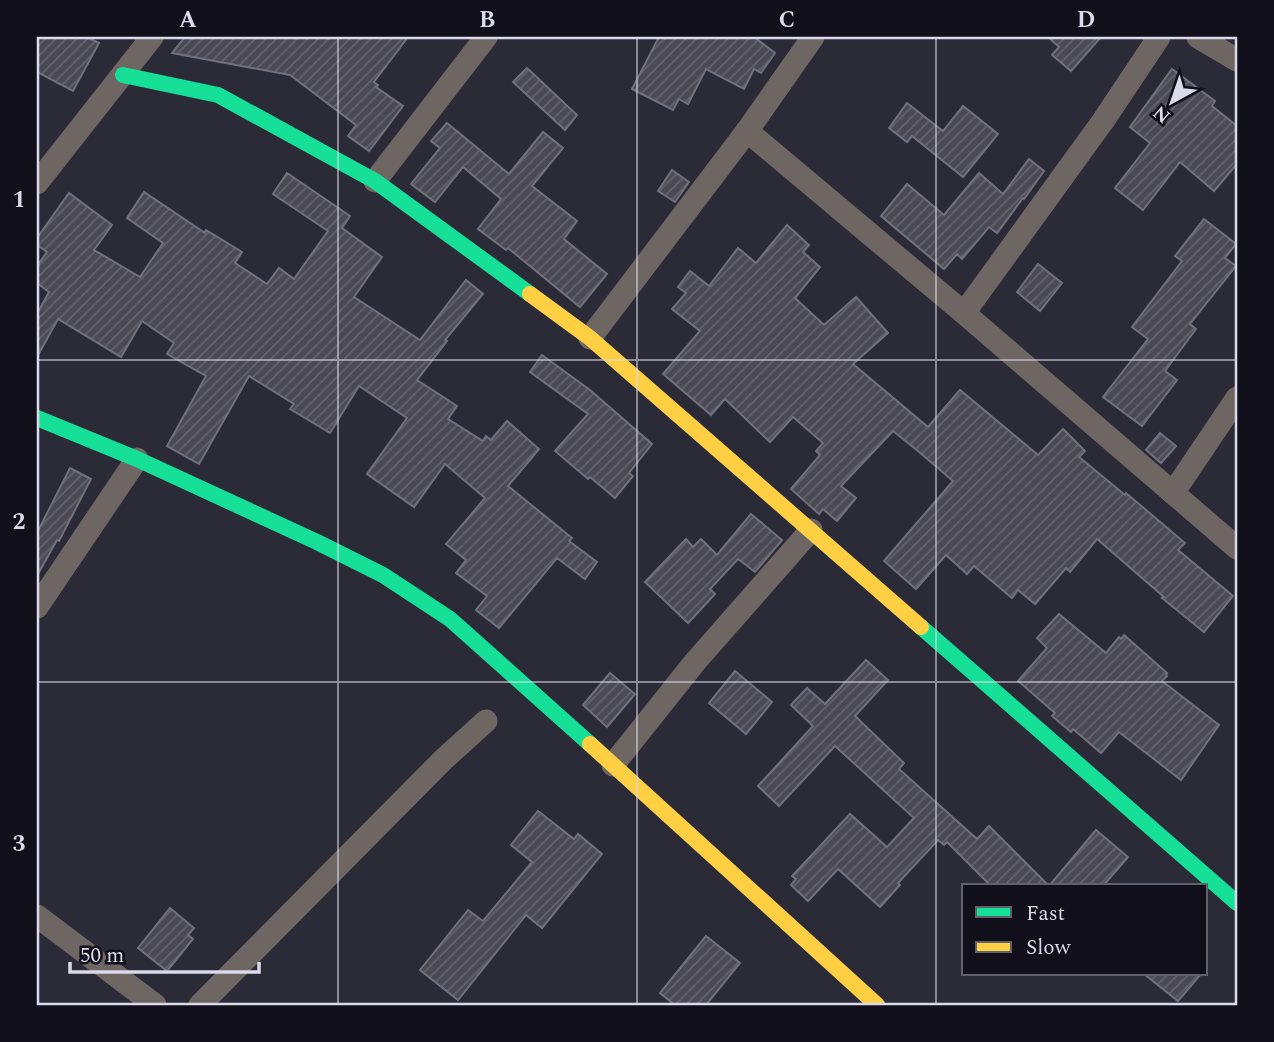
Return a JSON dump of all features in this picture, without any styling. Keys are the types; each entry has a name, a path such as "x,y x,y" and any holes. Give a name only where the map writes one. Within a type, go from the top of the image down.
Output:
{"street":[{"path":"37,183 152,37"},
{"path":"375,181 486,37"},
{"path":"590,338 747,131 813,37"},
{"path":"964,313 1103,121 1159,37"},
{"path":"1198,37 1237,60"},
{"path":"123,75 218,95 375,181 590,338 1237,904"},
{"path":"747,131 1237,548"},
{"path":"1174,492 1237,398"},
{"path":"37,418 137,459 317,542 383,575 450,620 877,1005"},
{"path":"37,607 137,459"},
{"path":"613,765 695,662 811,530"},
{"path":"200,1005 444,759 486,721"},
{"path":"37,916 155,1005"}],"building":[{"path":"37,37 87,37 99,43 73,91 37,72"},
{"path":"185,37 408,37 374,82 378,85 376,87 403,106 369,151 348,136 356,125 290,75 172,53"},
{"path":"659,37 754,37 775,53 761,73 754,69 744,89 706,69 688,104 679,99 673,110 632,89"},
{"path":"1048,37 1101,37 1071,71 1052,55 1059,47"},
{"path":"527,68 577,115 565,130 513,82"},
{"path":"1172,69 1215,101 1212,106 1237,126 1237,164 1214,191 1180,162 1143,210 1115,188 1150,143 1130,127"},
{"path":"907,103 943,131 963,106 998,134 963,177 912,136 907,142 889,128"},
{"path":"447,123 509,174 543,132 563,148 532,186 577,221 564,239 607,274 580,307 508,248 506,250 478,229 501,199 463,167 435,202 411,184 440,148 431,141"},
{"path":"1029,159 1044,171 1024,199 997,233 989,227 962,259 957,254 944,269 881,216 907,184 944,215 979,173 1003,194"},
{"path":"672,170 689,182 675,202 658,191"},
{"path":"287,173 350,216 342,228 382,257 354,297 420,340 466,280 483,294 445,340 447,341 417,380 457,406 448,419 483,441 486,436 491,440 507,421 539,449 508,486 572,538 569,541 597,562 585,579 557,558 499,628 476,610 487,596 456,573 466,560 446,544 485,498 445,464 414,507 367,474 407,418 359,386 330,433 290,409 294,404 249,376 199,464 167,446 206,376 167,354 174,343 142,321 121,357 58,319 37,357 37,314 49,292 37,283 37,266 47,252 37,245 37,238 69,193 112,225 94,250 140,277 163,243 127,218 144,192 205,233 206,230 242,252 235,263 267,284 279,268 294,279 328,231 273,194"},
{"path":"1204,219 1236,244 1225,258 1236,266 1190,324 1196,329 1165,371 1177,380 1142,426 1103,397 1148,339 1132,327 1182,261 1175,256"},
{"path":"787,225 809,245 803,252 820,267 795,298 824,325 856,297 888,333 853,364 928,427 960,390 1038,455 1063,429 1085,451 1079,457 1185,543 1178,550 1233,596 1204,632 1097,539 1070,572 1066,568 1035,604 1018,590 1012,598 974,566 967,574 946,555 916,589 884,561 953,481 918,451 893,431 841,486 856,498 837,521 823,509 819,514 791,489 820,455 816,451 823,443 793,417 770,442 725,399 711,415 663,374 700,331 672,309 686,293 678,287 690,271 709,286 738,248 756,263"},
{"path":"1038,264 1062,283 1040,311 1017,292"},
{"path":"542,355 590,390 652,444 629,473 633,476 615,498 555,451 588,414 530,372"},
{"path":"1160,433 1176,446 1161,463 1146,450"},
{"path":"70,468 91,479 59,541 57,540 37,576 37,533"},
{"path":"751,514 782,540 755,572 738,559 710,589 715,594 688,623 645,582 686,539 693,547 701,539 717,555"},
{"path":"1059,614 1106,653 1119,637 1121,639 1124,635 1167,673 1162,681 1219,725 1181,780 1119,732 1101,753 1073,729 1071,732 1052,716 1055,713 1018,681 1047,648 1037,638"},
{"path":"866,660 888,680 855,716 904,763 899,769 977,839 989,826 1047,884 989,884 947,842 944,845 938,840 880,907 838,869 808,901 791,885 796,879 792,876 850,814 887,847 914,818 835,746 779,806 758,786 813,726 791,705 807,688 825,704"},
{"path":"735,671 772,702 746,734 709,703"},
{"path":"610,673 635,694 607,727 583,705"},
{"path":"538,811 574,839 578,834 602,854 542,928 526,915 458,1000 420,970 468,910 483,921 532,862 511,845"},
{"path":"1096,830 1128,857 1105,884 1051,884"},
{"path":"170,908 194,928 188,935 193,939 167,971 138,948"},
{"path":"706,936 740,963 706,1005 675,1005 660,993"},
{"path":"1147,976 1199,976 1178,1001"}],"traffic: fast":[{"path":"123,75 218,95 375,181 530,294"},
{"path":"37,418 137,459 383,575 450,619 590,744"},
{"path":"921,627 1237,903"}],"traffic: slow":[{"path":"530,294 590,338 921,627"},
{"path":"590,744 877,1005"}]}
